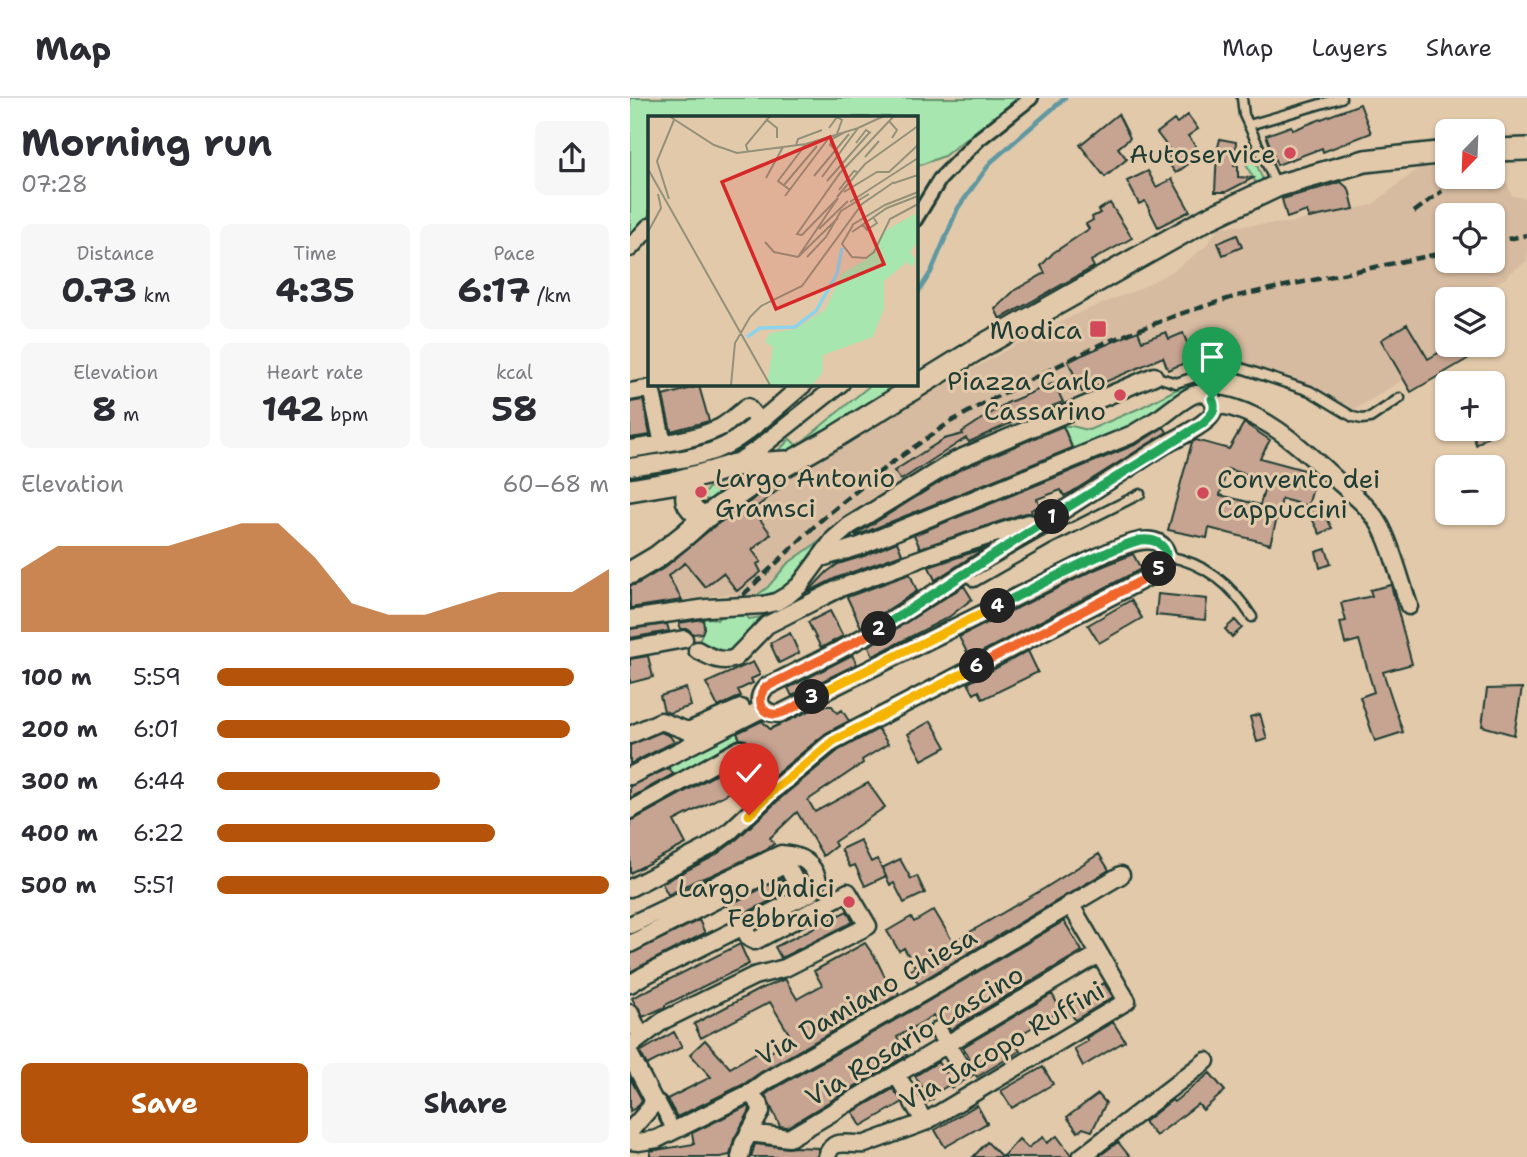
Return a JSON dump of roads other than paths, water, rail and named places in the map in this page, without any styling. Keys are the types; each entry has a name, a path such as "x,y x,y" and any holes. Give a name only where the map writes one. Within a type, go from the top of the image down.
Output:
{"street":[{"path":"917,217 940,178 979,139 1031,98"},
{"path":"1505,150 1527,149"},
{"path":"630,490 791,461 835,437 987,343 1207,219 1277,186 1366,161 1435,153"},
{"path":"630,248 648,229"},
{"path":"630,619 723,606 763,606 776,602 800,585 834,539 849,526 956,460 1154,376"},
{"path":"630,467 681,459 730,443 803,385"},
{"path":"630,573 685,536 704,518 773,437 838,385"},
{"path":"630,392 651,388 663,444"},
{"path":"630,888 707,848 833,741 1156,573 1167,556 1160,544 1143,540 1123,546 779,714 769,713 761,704 762,691 766,687 878,629 1202,424 1214,411 1214,404 1207,395 1192,396 1133,434 860,546 821,558"},
{"path":"1214,404 1247,413 1278,430 1321,465 1371,512 1382,528 1409,606"},
{"path":"630,449 705,433 720,427 747,407 759,421"},
{"path":"730,443 746,469"},
{"path":"693,478 685,497 692,510 704,518"},
{"path":"630,649 691,644 707,655 729,661 767,625 840,588 1028,523 1038,526"},
{"path":"630,736 661,721 688,732 761,704"},
{"path":"630,776 761,704"},
{"path":"630,810 740,749"},
{"path":"630,984 643,975 812,892 818,881 816,872 809,863 799,857 780,861 631,923"},
{"path":"780,861 800,899"},
{"path":"630,944 780,861"},
{"name":"Via Damiano Chiesa","path":"630,1140 639,1142 657,1139 750,1093 1121,875"},
{"path":"630,1013 636,1041 664,1020 754,976 785,968 868,926 848,892 755,940 749,938 743,926"},
{"path":"1070,904 1099,954"},
{"name":"Via Jacopo Ruffini","path":"827,1157 835,1144 865,1144 925,1122 1127,1001 1099,954"},
{"name":"Via Rosario Cascino","path":"749,1133 789,1138 1099,954"},
{"path":"938,1030 959,1064"},
{"path":"630,1055 653,1099 659,1102 674,1131"},
{"path":"1081,1157 1206,1061"},
{"path":"896,1074 925,1122"},
{"path":"740,1157 743,1144 761,1112 760,1105 750,1093"},
{"path":"630,1131 651,1107 653,1099"}],"lane":[{"path":"1242,98 1244,115 1277,186"},
{"path":"1249,125 1341,98"},
{"path":"1154,376 1176,383 1232,365 1311,391 1353,417 1362,419 1370,418 1400,398"},
{"path":"965,573 974,582 1046,541 1140,494"},
{"path":"1167,556 1192,562 1216,576 1244,604 1252,617"}],"waterway":[{"path":"917,294 931,272 958,208 991,162 1065,98"}],"railway":[{"path":"1414,212 1442,191"},
{"path":"1505,240 1527,235"},
{"path":"743,595 820,521 887,466 950,422 1101,344 1237,296 1435,255"}],"place":[{"name":"Autoservice","path":"1290,153"},
{"name":"Modica","path":"1098,329"},
{"name":"Piazza Carlo Cassarino","path":"1120,395"},
{"name":"Largo Antonio Gramsci","path":"701,492"},
{"name":"Convento dei Cappuccini","path":"1203,493"},
{"name":"Largo Undici Febbraio","path":"849,902"}]}
